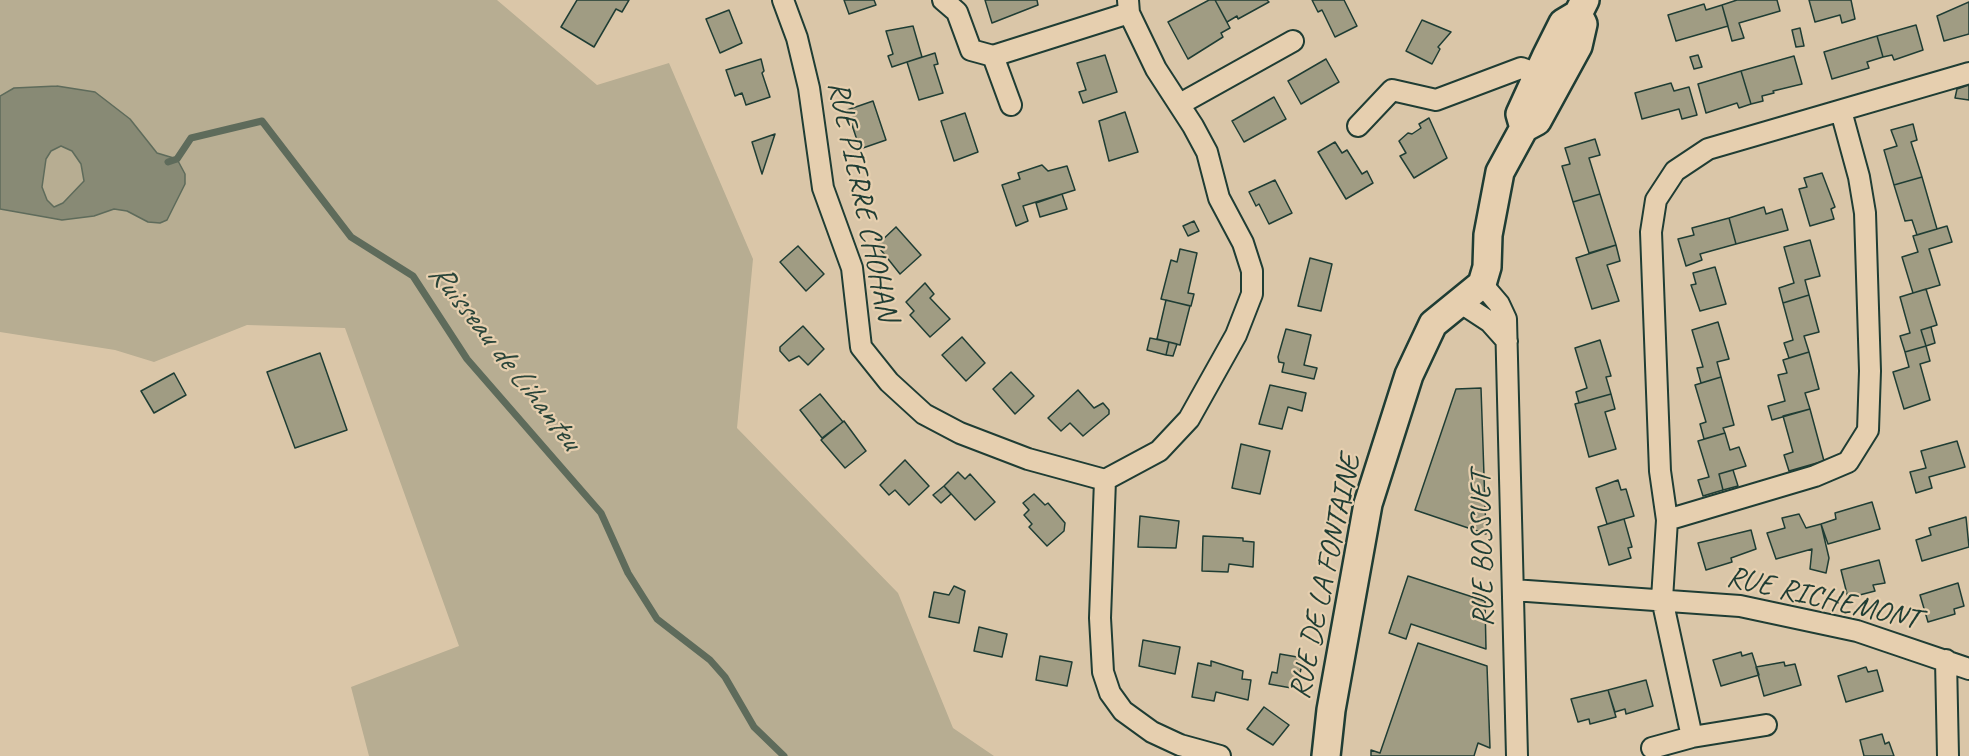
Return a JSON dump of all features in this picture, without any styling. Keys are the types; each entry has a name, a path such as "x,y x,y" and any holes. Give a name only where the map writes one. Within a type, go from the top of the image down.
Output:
{"main road":[{"path":"1482,284 1487,267 1488,235 1500,172 1524,128 1537,121 1549,78 1580,38 1583,24 1582,7"},
{"name":"RUE DE LA FONTAINE","path":"1326,756 1331,710 1368,504 1409,375 1433,324 1482,284"}],"street":[{"name":"RUE PIERRE CHOHAN","path":"783,0 797,38 809,88 824,188 852,268 861,348 889,382 924,414 960,433 1028,459 1106,480"},
{"path":"943,0 957,12 971,50 993,56 1128,7 1156,69 1180,104 1207,153 1219,198 1243,243 1252,271 1252,294 1236,335 1189,418 1159,451 1106,480 1100,618 1103,672 1110,693 1123,711 1152,732 1180,745 1220,756"},
{"path":"1180,104 1293,41"},
{"path":"993,56 1011,105"},
{"path":"1358,126 1392,90 1436,100 1521,68 1549,78"},
{"path":"1692,737 1662,599 1667,520 1660,471 1651,232 1656,200 1675,171 1708,149 1969,73"},
{"path":"1667,520 1815,476 1848,462 1868,430 1870,371 1865,213 1859,177 1841,111"},
{"name":"RUE BOSSUET","path":"1482,284 1499,304 1506,319 1517,756"},
{"path":"1461,303 1490,322 1507,341"},
{"name":"RUE RICHEMONT","path":"1514,590 1740,606 1857,632 1969,669"},
{"path":"1946,660 1948,756"},
{"path":"1653,748 1692,737 1766,725"}],"shaded area":[{"path":"0,0 497,0 597,85 669,63 753,259 737,428 898,593 953,728 994,756 369,756 351,687 459,646 345,328 247,325 154,362 115,350 0,332 0,209 62,220 94,216 114,209 127,211 148,222 177,159 157,153 130,119 95,92 14,88 0,96"},
{"path":"57,86 95,92 130,119 157,153 177,159 185,174 185,184 167,220 160,223 148,222 127,211 114,209 94,216 62,220 0,209 0,96 14,88","holes":["61,146 72,151 81,164 84,181 63,203 54,207 47,200 42,187 46,159 51,151"]},
{"path":"60,146 72,151 81,164 84,181 63,203 54,207 47,200 42,187 46,159 51,151"}],"building":[{"path":"577,0 629,0 622,12 616,9 594,47 561,27"},
{"path":"844,0 874,0 876,5 849,14"},
{"path":"985,0 1037,0 1038,5 992,23"},
{"path":"1209,0 1215,0 1230,28 1221,33 1223,37 1188,59 1168,22"},
{"path":"1215,0 1267,0 1269,2 1238,19 1237,16 1227,22"},
{"path":"1312,0 1344,0 1357,26 1335,37 1322,10 1318,12"},
{"path":"1737,0 1777,0 1780,11 1739,23 1744,38 1732,41 1722,5"},
{"path":"1809,0 1851,0 1855,19 1842,23 1840,15 1815,22"},
{"path":"1969,2 1969,34 1944,41 1937,16"},
{"path":"1704,4 1706,10 1722,5 1728,26 1676,41 1668,15"},
{"path":"729,10 742,43 720,53 706,19"},
{"path":"1422,20 1451,32 1438,47 1440,49 1432,64 1406,51"},
{"path":"1916,25 1923,50 1894,60 1892,55 1883,57 1877,36"},
{"path":"913,26 922,57 892,67 888,56 893,54 886,31"},
{"path":"1800,28 1804,46 1796,47 1792,30"},
{"path":"1877,36 1883,57 1867,62 1869,68 1832,79 1824,52"},
{"path":"935,53 938,64 934,65 943,93 919,100 907,62"},
{"path":"1105,55 1117,92 1083,103 1079,92 1086,90 1077,63"},
{"path":"1698,55 1702,67 1694,69 1690,57"},
{"path":"1794,56 1802,84 1773,91 1774,93 1762,96 1763,101 1751,104 1741,71"},
{"path":"761,59 764,71 762,73 770,97 746,105 742,93 735,96 726,70"},
{"path":"1326,59 1339,82 1301,104 1288,81"},
{"path":"1741,71 1751,104 1739,108 1737,103 1706,113 1698,84"},
{"path":"1671,83 1674,91 1689,87 1697,115 1682,119 1679,109 1642,119 1635,93"},
{"path":"1969,85 1969,100 1955,98 1957,89"},
{"path":"1274,97 1286,119 1244,142 1232,121"},
{"path":"873,101 886,140 860,149 847,110"},
{"path":"1125,112 1138,152 1109,161 1099,121"},
{"path":"965,113 978,152 954,161 941,121"},
{"path":"1429,118 1447,158 1414,178 1400,156 1406,153 1399,141 1408,133 1412,134 1421,128 1419,124"},
{"path":"1913,124 1917,140 1911,142 1922,177 1894,185 1884,150 1897,146 1891,130"},
{"path":"775,134 762,174 752,142"},
{"path":"1595,139 1600,155 1589,158 1600,194 1573,202 1562,166 1570,164 1565,148"},
{"path":"1335,142 1342,153 1347,150 1362,174 1367,171 1373,183 1346,199 1318,152"},
{"path":"1042,165 1048,171 1067,166 1075,190 1023,206 1028,221 1016,226 1002,185 1020,179 1018,173"},
{"path":"1822,173 1835,207 1831,209 1834,219 1810,226 1799,189 1807,187 1804,178"},
{"path":"1922,177 1937,229 1917,235 1912,220 1905,221 1894,185"},
{"path":"1275,180 1292,213 1269,224 1259,204 1256,206 1249,192"},
{"path":"1062,194 1067,209 1040,217 1036,203"},
{"path":"1600,194 1616,245 1589,253 1573,202"},
{"path":"1764,207 1766,214 1782,209 1788,230 1736,244 1729,218"},
{"path":"1729,218 1736,244 1700,254 1702,260 1686,266 1678,239 1694,235 1692,228"},
{"path":"1194,221 1199,231 1188,236 1183,226"},
{"path":"1947,226 1952,242 1929,249 1940,285 1913,293 1902,257 1918,252 1913,236"},
{"path":"896,227 921,255 900,274 877,245"},
{"path":"1810,240 1820,276 1805,280 1809,295 1783,303 1779,288 1794,283 1784,247"},
{"path":"1616,245 1620,261 1607,265 1619,301 1592,309 1576,258"},
{"path":"798,246 824,274 806,291 780,262"},
{"path":"1180,249 1197,253 1188,293 1194,294 1191,306 1161,299 1171,260 1177,262"},
{"path":"1310,258 1332,264 1321,311 1298,306"},
{"path":"1715,267 1726,304 1700,311 1691,285 1696,284 1693,273"},
{"path":"925,283 934,294 930,298 950,319 930,337 910,315 914,311 906,302"},
{"path":"1926,289 1937,325 1921,330 1926,346 1905,352 1900,336 1910,333 1900,297"},
{"path":"1809,295 1819,332 1804,336 1809,352 1789,358 1784,343 1793,340 1783,303"},
{"path":"1166,300 1190,306 1180,345 1157,339"},
{"path":"1718,322 1729,359 1717,362 1721,377 1701,383 1697,368 1703,367 1692,330"},
{"path":"803,326 824,349 808,365 799,356 789,361 780,351 780,347"},
{"path":"1931,327 1935,343 1926,346 1921,330"},
{"path":"1286,329 1311,335 1304,365 1317,368 1314,379 1282,372 1284,363 1279,362 1278,357"},
{"path":"962,337 985,363 966,381 942,355"},
{"path":"1150,338 1169,342 1166,355 1147,350"},
{"path":"1600,340 1611,376 1606,377 1611,394 1579,403 1576,392 1587,388 1575,348"},
{"path":"1169,342 1177,344 1173,356 1166,355"},
{"path":"1926,346 1930,361 1920,364 1930,400 1904,409 1893,372 1909,367 1905,352"},
{"path":"1809,352 1819,389 1805,393 1810,409 1772,420 1768,406 1785,401 1778,375 1787,373 1783,360"},
{"path":"320,353 347,430 295,448 267,372"},
{"path":"1011,372 1034,396 1015,414 993,389"},
{"path":"174,373 186,395 154,413 141,391"},
{"path":"1721,377 1734,425 1723,428 1725,433 1704,439 1700,424 1706,422 1695,385"},
{"path":"1270,385 1306,393 1302,411 1288,407 1282,429 1259,424"},
{"path":"1481,388 1486,534 1415,510 1456,389"},
{"path":"1078,390 1094,408 1103,403 1109,410 1109,414 1083,436 1070,423 1061,431 1048,418"},
{"path":"820,394 843,422 822,438 800,410"},
{"path":"1611,394 1615,409 1605,412 1616,449 1589,457 1575,404"},
{"path":"1810,409 1824,461 1789,471 1784,455 1793,452 1783,416"},
{"path":"844,421 866,451 845,468 821,440"},
{"path":"1725,433 1730,450 1739,447 1746,466 1719,474 1723,490 1703,496 1698,480 1709,477 1698,441"},
{"path":"1957,441 1965,467 1929,477 1932,488 1916,493 1910,472 1926,468 1921,451"},
{"path":"1241,444 1270,451 1260,494 1232,488"},
{"path":"905,460 929,486 909,505 895,490 889,495 880,485"},
{"path":"1733,470 1738,486 1723,490 1719,474"},
{"path":"958,472 965,479 970,474 995,502 975,520 944,486"},
{"path":"1618,480 1621,490 1626,489 1634,516 1607,524 1596,488"},
{"path":"944,486 951,494 941,503 933,495"},
{"path":"1034,494 1045,505 1048,503 1065,523 1064,531 1047,546 1029,527 1032,524 1024,515 1029,510 1023,503"},
{"path":"1872,502 1880,529 1828,544 1821,524 1836,519 1835,513"},
{"path":"1799,514 1806,528 1821,524 1829,558 1826,573 1810,569 1812,549 1776,559 1767,533 1785,528 1782,518"},
{"path":"1140,516 1179,521 1176,548 1138,547"},
{"path":"1966,517 1969,547 1922,561 1916,540 1931,535 1929,528"},
{"path":"1624,519 1632,547 1628,548 1631,558 1609,565 1598,527"},
{"path":"1751,530 1756,549 1731,558 1732,562 1706,570 1698,543"},
{"path":"1203,536 1243,538 1243,541 1254,542 1253,567 1229,564 1228,572 1202,571"},
{"path":"1879,560 1885,583 1873,585 1875,591 1848,598 1841,570"},
{"path":"1408,576 1485,601 1486,649 1411,624 1406,639 1389,633"},
{"path":"1958,583 1964,606 1954,609 1955,614 1928,622 1920,595"},
{"path":"954,586 965,591 959,623 929,617 934,592 949,595"},
{"path":"979,627 1007,634 1002,657 974,651"},
{"path":"1143,640 1180,647 1175,674 1139,666"},
{"path":"1418,643 1487,666 1490,748 1478,743 1474,756 1371,756 1371,750 1380,753"},
{"path":"1741,652 1742,656 1752,653 1759,675 1721,686 1713,660"},
{"path":"1280,654 1303,658 1297,689 1269,684 1272,672 1277,673"},
{"path":"1040,656 1072,662 1067,686 1036,680"},
{"path":"1211,661 1243,671 1242,679 1251,680 1248,700 1216,692 1214,701 1192,697 1198,663 1211,666"},
{"path":"1784,662 1785,666 1795,664 1801,685 1764,696 1756,667"},
{"path":"1866,667 1868,672 1877,670 1883,691 1846,702 1838,676"},
{"path":"1646,680 1653,706 1626,714 1625,709 1615,712 1608,690"},
{"path":"1608,690 1616,717 1590,724 1589,719 1578,722 1571,699"},
{"path":"1264,707 1289,725 1273,745 1247,729"},
{"path":"1882,734 1885,744 1889,742 1894,756 1864,756 1860,740"}],"waterway":[{"name":"Ruisseau de Lihanteu","path":"168,162 177,159 191,138 262,121 351,237 413,276 467,359 601,513 628,573 657,619 710,660 725,677 754,727 784,756"}]}
